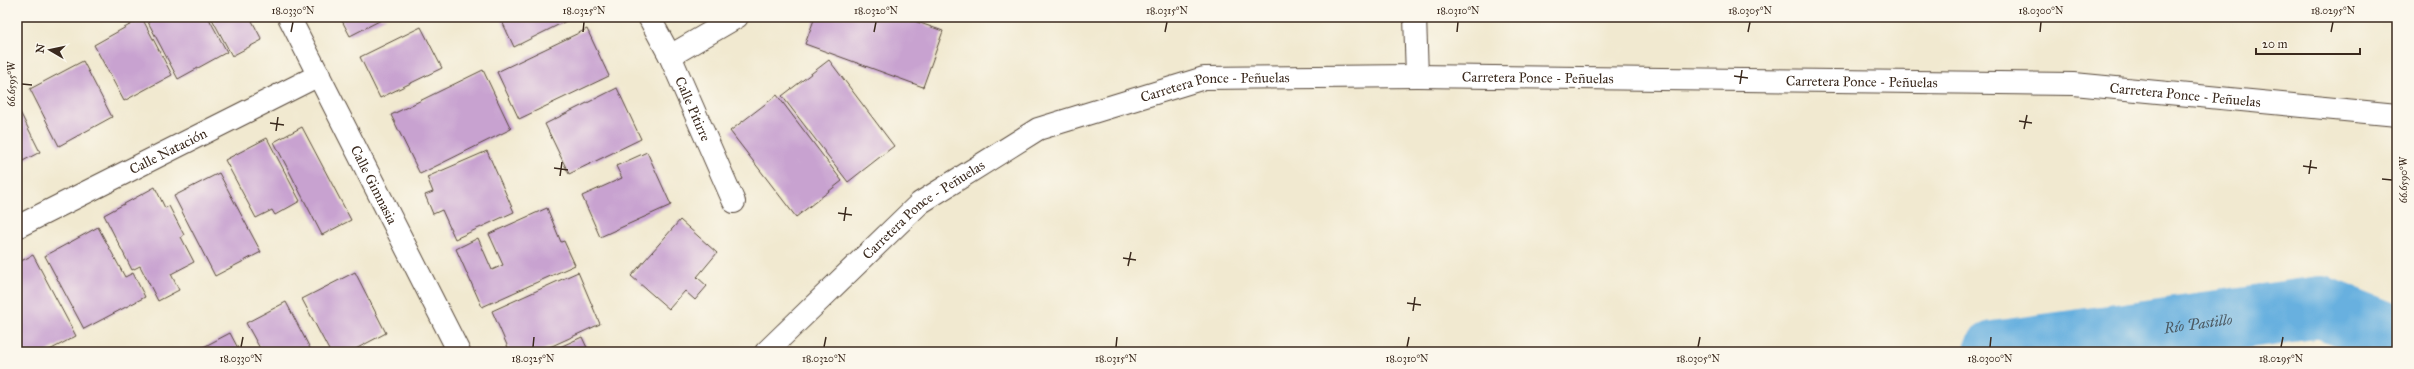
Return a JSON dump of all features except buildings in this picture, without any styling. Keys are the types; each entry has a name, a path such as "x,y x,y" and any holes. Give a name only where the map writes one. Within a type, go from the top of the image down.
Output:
{"main road":[{"name":"Calle Gimnasia","path":"289,17 459,352"},
{"name":"Calle Pitirre","path":"649,17 670,56 734,202"},
{"path":"670,56 738,17"},
{"path":"1415,17 1417,76"},
{"name":"Calle Natación","path":"17,227 319,75"},
{"name":"Carretera Ponce - Peñuelas","path":"766,352 920,203 1038,129 1204,78 1417,76 2074,84 2397,115"}],"waterway":[{"name":"Río Pastillo","path":"1994,352 2321,307 2397,337"}]}
